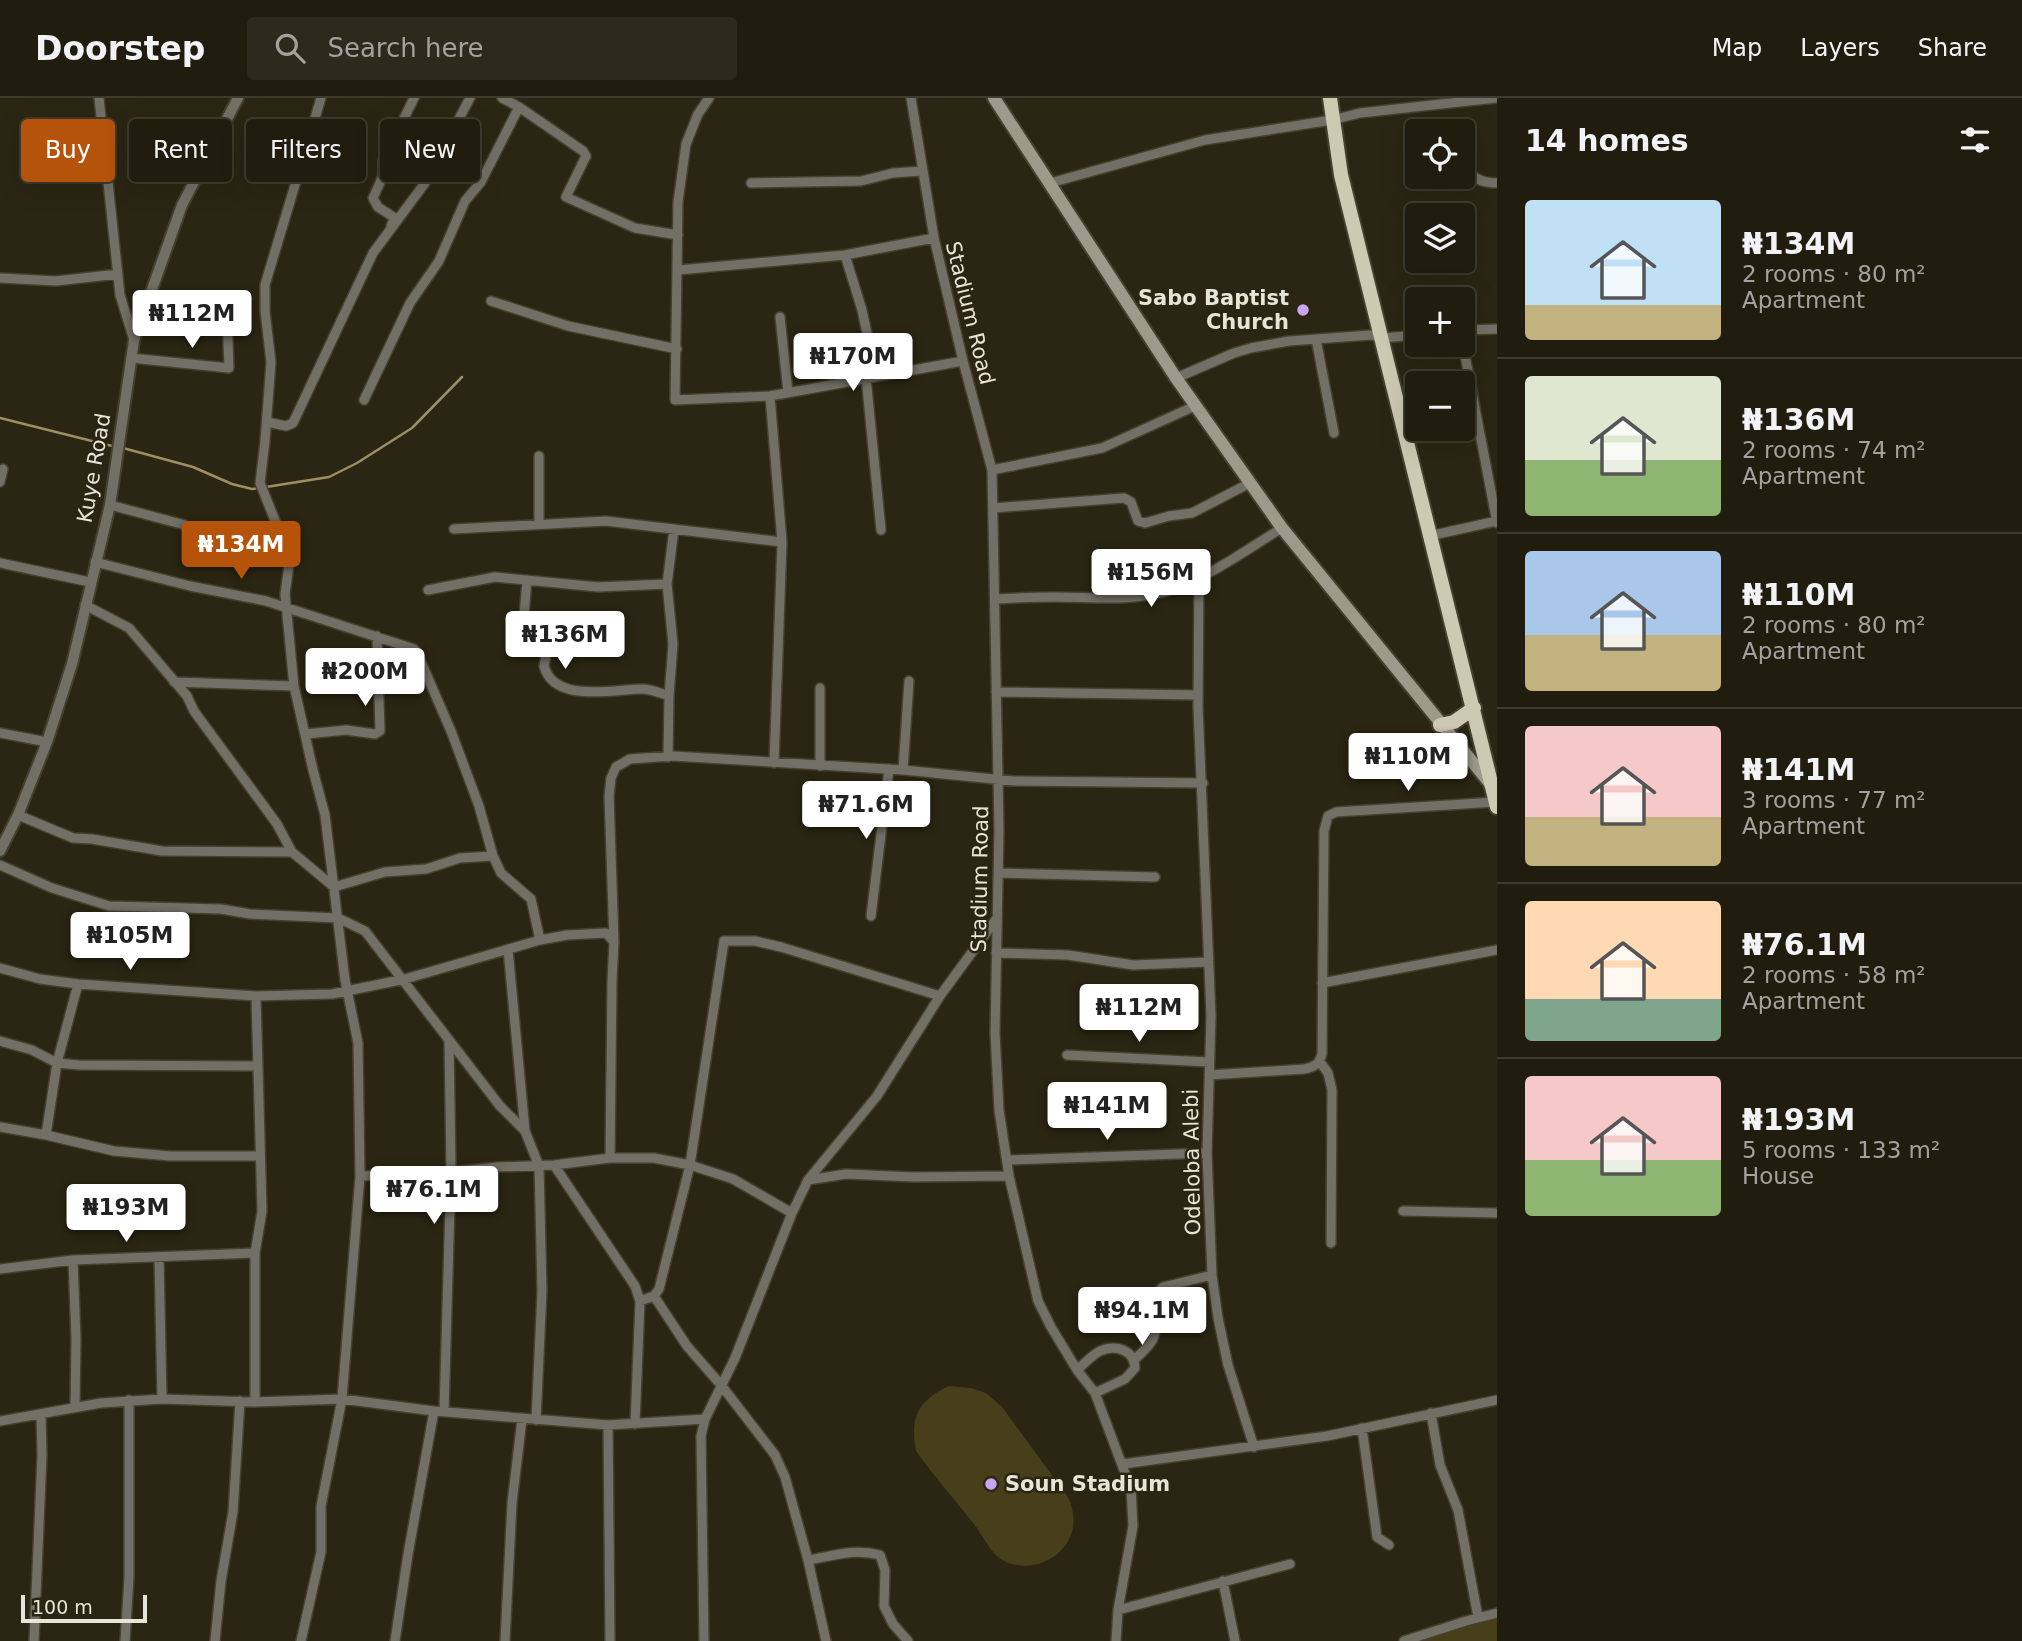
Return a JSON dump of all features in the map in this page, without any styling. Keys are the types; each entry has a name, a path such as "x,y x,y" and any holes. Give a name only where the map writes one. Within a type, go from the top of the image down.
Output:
{"highway":[{"path":"1330,98 1340,175 1496,797"},
{"path":"1440,725 1454,722 1474,708"}],"main road":[{"path":"994,98 1176,378 1282,528 1496,797"}],"street":[{"path":"99,98 118,274 124,312 134,340"},
{"name":"Kuye Road","path":"0,851 18,815 68,681 110,505 134,340 182,205 238,98"},
{"path":"301,1641 321,1552 320,1506 342,1399 360,1176 358,1043 345,980 325,815 294,686 285,583 290,558 260,483 271,362 265,285 321,98"},
{"path":"385,236 395,218 378,207 373,198 383,176 383,161 414,98"},
{"path":"267,422 286,426 293,423 373,253 425,183 470,98"},
{"path":"502,98 583,151 586,156 566,197 635,228 678,235"},
{"path":"709,98 691,128 686,144 678,202 675,400 771,396 963,361"},
{"name":"Stadium Road","path":"911,98 934,237 992,470 998,778 996,953 999,1110 1009,1176 1038,1301 1077,1370 1095,1393 1131,1489 1133,1526 1118,1610 1116,1641"},
{"path":"1050,183 1205,139 1332,120 1360,113 1496,98"},
{"path":"364,400 410,303 439,261 465,201 481,182 519,107"},
{"path":"751,183 861,181 893,173 922,171"},
{"path":"1475,178 1487,183 1497,183"},
{"path":"678,271 845,255 934,237"},
{"path":"845,255 862,310 874,366 866,377 881,530"},
{"path":"0,278 56,281 118,274"},
{"path":"491,301 568,326 677,349"},
{"path":"131,358 229,368 227,315"},
{"path":"780,317 788,393"},
{"path":"1475,330 1497,329"},
{"path":"1176,378 1234,353 1289,341 1371,335 1382,338 1405,336"},
{"path":"1316,339 1334,433"},
{"path":"1429,536 1497,522 1465,357"},
{"path":"771,396 782,542 774,763"},
{"path":"992,470 1102,447 1195,406"},
{"path":"539,456 539,523"},
{"path":"0,482 3,469"},
{"path":"993,508 1124,498 1131,502 1138,521 1145,523 1192,513 1250,483"},
{"path":"110,505 185,525"},
{"path":"454,529 606,522 782,542"},
{"path":"995,599 1142,596 1168,590 1199,577 1282,528"},
{"path":"668,757 673,644 667,584 674,529"},
{"path":"95,562 190,586 266,601 377,636 408,647 418,654 480,806 493,856 501,873 531,899 541,940"},
{"path":"0,563 90,582"},
{"name":"Odeloba Alebi","path":"1199,577 1198,695 1211,1016 1206,1153 1212,1275 1228,1365 1254,1447"},
{"path":"428,590 482,578 598,587 667,584"},
{"path":"527,580 523,628 526,632 545,633 550,636 544,666 552,680 573,690 603,693 645,689 669,696"},
{"path":"85,605 129,628 187,696 194,711 277,824 292,852 334,887"},
{"path":"306,734 346,730 375,734 380,731 377,636"},
{"path":"903,770 909,681"},
{"path":"174,682 294,686"},
{"path":"820,688 820,766"},
{"path":"996,692 1198,695"},
{"path":"0,733 47,742"},
{"path":"610,1158 614,942 609,796 611,778 616,767 630,760 668,757 890,769 1014,781 1203,783"},
{"path":"871,916 890,769"},
{"path":"1209,1075 1304,1069 1320,1062 1324,831 1328,816 1336,812 1496,797"},
{"path":"18,815 73,838 162,851 292,852"},
{"path":"334,887 385,872 426,869 460,858 493,856"},
{"path":"0,865 52,888 109,905 221,909 250,914 338,918 365,930 500,1106 525,1130"},
{"path":"999,873 1155,877"},
{"path":"704,1641 701,1436 705,1419 755,1311 792,1213 808,1180 877,1096 940,996 998,917"},
{"path":"0,968 40,979 78,984 256,996 332,993 405,979 541,940 596,932 606,933 614,942"},
{"path":"640,1301 654,1296 659,1289 690,1165 724,941 755,941 780,947 940,996"},
{"path":"508,949 525,1130 539,1167 542,1292 536,1420"},
{"path":"1322,982 1497,950"},
{"path":"996,953 1047,954 1133,965 1209,962"},
{"path":"46,1135 57,1063 78,984"},
{"path":"255,1402 255,1253 262,1211 256,996"},
{"path":"0,1041 32,1050 57,1063 109,1066 257,1066"},
{"path":"396,1641 408,1554 439,1412 451,1170 449,1041"},
{"path":"1067,1055 1209,1062"},
{"path":"1320,1062 1328,1073 1332,1090 1331,1242"},
{"path":"0,1127 114,1151 170,1156 260,1156"},
{"path":"1008,1160 1206,1153"},
{"path":"360,1176 554,1166 610,1158 654,1158 690,1165 733,1179 792,1213"},
{"path":"554,1166 635,1286 640,1301 635,1424"},
{"path":"808,1180 846,1174 914,1177 1009,1176"},
{"path":"1403,1211 1497,1213"},
{"path":"0,1269 72,1260 255,1253"},
{"path":"159,1258 162,1399"},
{"path":"72,1260 76,1339 75,1407"},
{"path":"1134,1360 1154,1340 1157,1328 1151,1298 1157,1291 1212,1275"},
{"path":"654,1296 687,1346 775,1455 785,1477 808,1560 826,1641"},
{"path":"1077,1370 1099,1352 1115,1347 1127,1351 1134,1360 1135,1368 1125,1379 1095,1393"},
{"path":"0,1421 75,1407 162,1399 255,1402 342,1399 439,1412 608,1425 705,1419"},
{"path":"1123,1464 1254,1447 1497,1400"},
{"path":"125,1641 129,1577 129,1401"},
{"path":"215,1641 221,1581 233,1512 240,1401"},
{"path":"1431,1413 1440,1465 1458,1510 1478,1617"},
{"path":"34,1641 42,1455 41,1414"},
{"path":"505,1641 512,1503 522,1419"},
{"path":"608,1425 610,1641"},
{"path":"1362,1428 1377,1536 1388,1545"},
{"path":"808,1560 844,1551 867,1551 880,1555 885,1570 884,1606 893,1624 908,1641"},
{"path":"1118,1610 1290,1563"},
{"path":"1223,1581 1235,1641"},
{"path":"1404,1641 1497,1613"}],"shaded area":[{"path":"949,1386 971,1388 986,1393 1002,1407 1068,1497 1073,1529 1064,1547 1050,1559 1021,1566 1003,1561 990,1548 916,1451 914,1429 918,1412 930,1398"},
{"path":"1497,1618 1497,1641 1421,1641 1452,1630"}],"waterway":[{"path":"266,487 329,477 357,463 412,428 462,377"},
{"path":"0,418 116,447"},
{"path":"123,448 193,467 232,484 259,488"}],"place":[{"name":"Sabo Baptist Church","path":"1303,310"},
{"name":"Soun Stadium","path":"991,1484"}]}
